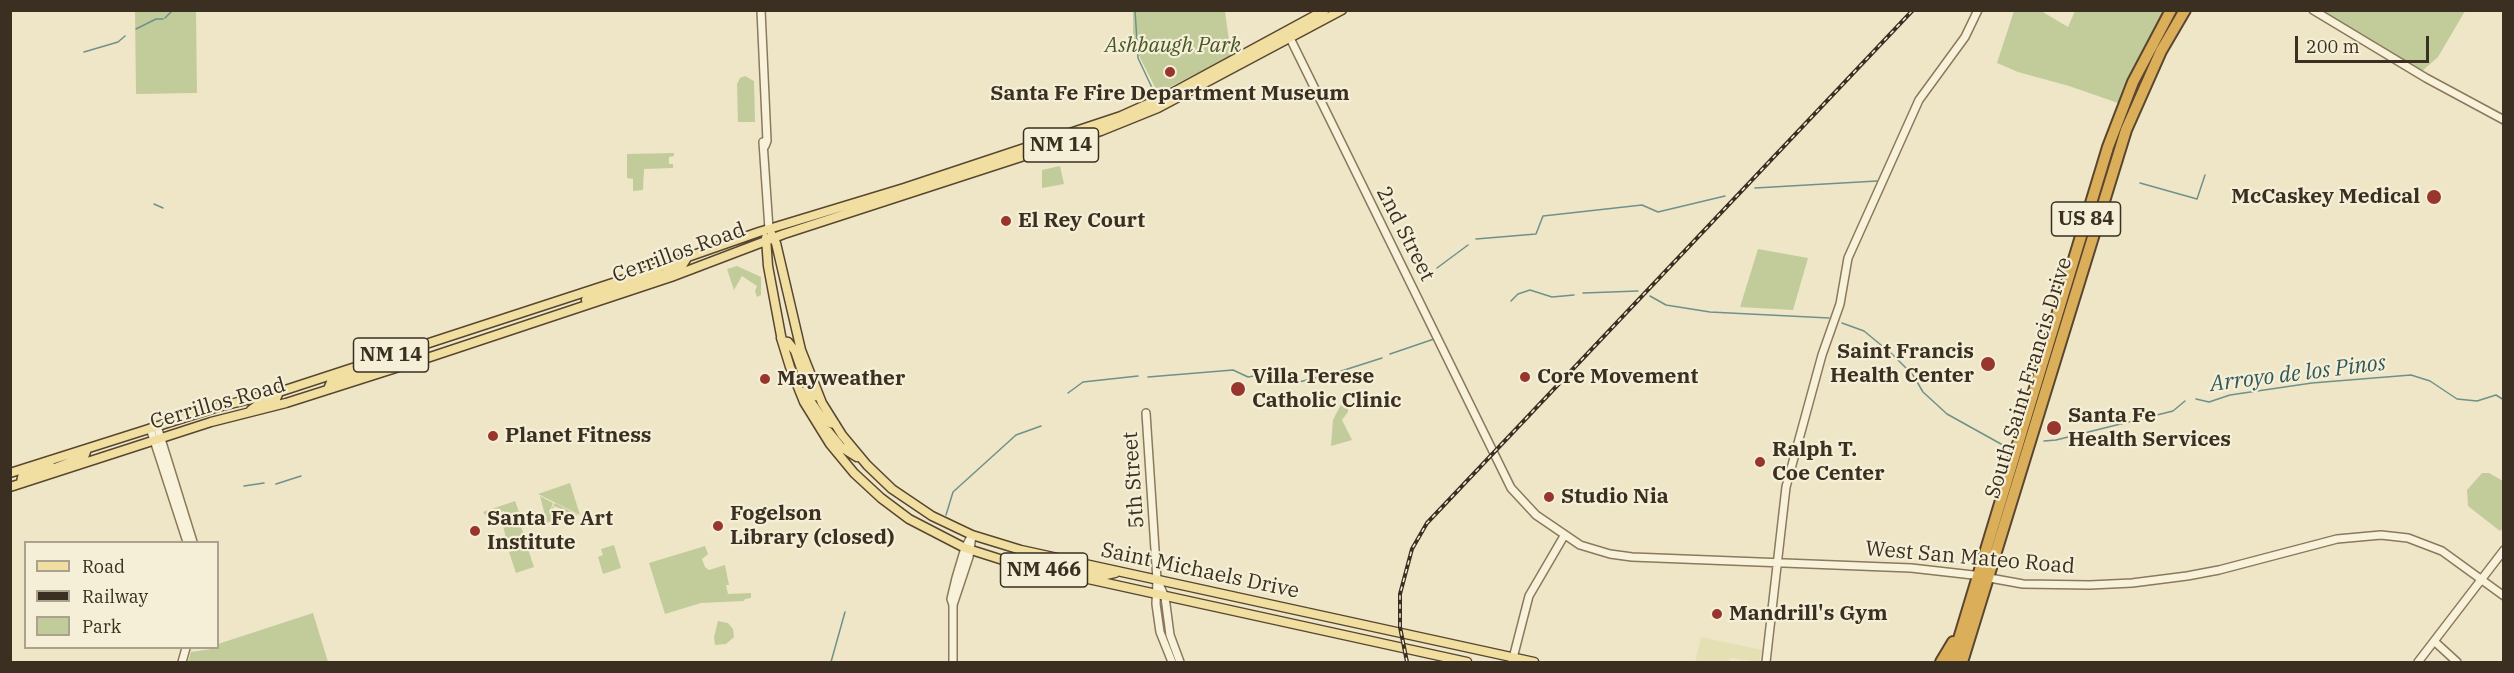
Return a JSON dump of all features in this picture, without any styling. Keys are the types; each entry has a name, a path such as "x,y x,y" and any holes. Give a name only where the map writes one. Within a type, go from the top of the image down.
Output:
{"highway":[{"name":"South Saint Francis Drive","path":"1960,662 1983,576 2115,128 2141,64 2171,10"},
{"name":"South Saint Francis Drive","path":"1960,662 1967,611 1983,576 2126,130 2153,66 2185,10"},
{"path":"1941,663 1967,611"}],"main road":[{"name":"Cerrillos Road","path":"10,487 211,422 328,389 709,264 770,239 1123,123 1158,108 1288,35 1326,10"},
{"name":"Cerrillos Road","path":"13,473 218,407 279,392 625,279 769,229 892,192 1121,116 1342,10"},
{"name":"Saint Michaels Drive","path":"769,229 774,298 782,341 796,383 820,429 854,473 894,508 928,530 967,549 1026,566 1467,663"},
{"name":"Saint Michaels Drive","path":"770,239 806,365 822,403 835,424 865,462 892,489 916,506 972,535 1012,547 1534,663"},
{"path":"709,264 754,250 761,252 782,341 791,345 807,386 822,403"},
{"path":"639,287 682,266 687,258"},
{"path":"627,291 630,284 647,278 677,261"},
{"path":"570,309 591,297 621,286 625,279"},
{"path":"774,298 786,332 792,337 798,337"},
{"path":"349,382 377,367 403,358 406,350"},
{"path":"328,389 331,382 359,372 382,358"},
{"path":"796,383 810,398 825,422 835,424"},
{"path":"246,413 259,404 276,399 279,392"},
{"path":"820,429 828,431 841,447 865,462"},
{"path":"830,444 856,464 865,462"},
{"path":"31,480 63,463 84,457 87,449"},
{"path":"21,483 22,477 46,468 57,458"},
{"path":"10,480 13,473"},
{"path":"1026,566 1050,565 1070,569 1078,562"},
{"path":"1075,577 1079,572 1086,570 1106,574 1122,572"}],"street":[{"path":"763,10 769,229"},
{"path":"1767,663 1786,487 1822,355 1840,304 1848,258 1919,100 1965,37 1978,10"},
{"path":"2313,10 2426,78 2504,120"},
{"name":"2nd Street","path":"1288,35 1494,451"},
{"name":"5th Street","path":"1146,413 1157,580 1155,594 1160,632 1172,663"},
{"path":"154,427 186,541"},
{"path":"158,440 192,541"},
{"name":"West San Mateo Road","path":"1494,451 1511,488 1524,503 1564,536 1580,545 1620,556 1911,568 2031,584 2099,584 2159,580 2220,570 2337,539 2374,534 2427,544 2457,560 2504,596"},
{"path":"953,663 953,605 972,535"},
{"path":"1513,660 1529,596 1564,536"},
{"path":"2418,663 2504,550"},
{"name":"5th Street","path":"1157,580 1165,597 1168,629 1180,663"},
{"path":"2434,641 2457,663"}],"shaded area":[{"path":"1701,637 1762,650 1759,662 1730,658 1729,662 1695,662"}],"green space":[{"path":"135,11 196,11 197,93 136,94"},
{"name":"Ashbaugh Park","path":"1133,11 1225,11 1231,56 1158,93 1133,44"},
{"path":"2014,11 2041,11 2068,27 2075,11 2168,11 2121,104 2018,72 1997,63"},
{"path":"2319,11 2465,11 2438,57 2421,72"},
{"path":"745,76 754,81 755,122 738,122 737,84 740,78"},
{"path":"674,153 674,156 669,157 669,164 673,164 673,168 644,169 643,190 633,191 633,179 627,178 627,154"},
{"path":"1060,166 1064,184 1042,188 1042,170"},
{"path":"1758,249 1808,258 1793,310 1740,307"},
{"path":"737,266 761,277 761,295 757,297 755,291 757,286 742,276 734,290 727,269"},
{"path":"1344,404 1348,407 1348,412 1342,420 1352,440 1331,446 1333,420 1340,406"},
{"path":"2482,473 2489,473 2503,481 2503,528 2500,531 2468,506 2467,490"},
{"path":"570,483 580,515 538,494"},
{"path":"540,496 553,503 550,511 555,503 578,515 560,521 558,516 561,509 554,506 551,513 553,521 547,523"},
{"path":"515,501 522,520 519,522 528,544 509,550 502,522 507,520 504,511 487,517 483,512"},
{"path":"614,545 621,568 603,574 598,557 603,555 601,549"},
{"path":"527,546 534,567 516,573 509,552"},
{"path":"705,546 708,554 702,559 705,567 709,570 725,565 729,585 726,585 728,594 751,593 751,598 744,601 701,603 665,614 649,563"},
{"path":"313,613 328,662 188,662 191,652 219,649 219,644"},
{"path":"718,621 728,623 733,629 734,637 726,644 715,645 714,637"}],"waterway":[{"path":"165,18 173,10"},
{"path":"1135,10 1138,58 1154,92"},
{"path":"136,29 156,19 163,19"},
{"path":"84,52 118,42 125,36"},
{"path":"2140,183 2197,199 2205,175"},
{"path":"1755,188 1877,181"},
{"path":"1476,239 1536,234 1543,216 1642,205 1658,212 1725,196"},
{"path":"154,204 163,208"},
{"path":"1437,268 1468,245"},
{"name":"Arroyo de los Pinos","path":"1511,301 1518,294 1530,290 1552,297 1574,295"},
{"name":"Arroyo de los Pinos","path":"1583,293 1638,291"},
{"name":"Arroyo de los Pinos","path":"1650,296 1666,305 1710,312 1829,318"},
{"name":"Arroyo de los Pinos","path":"1842,323 1864,331 1892,354 1913,375 1923,392 1947,414 2010,449"},
{"name":"Arroyo de los Pinos","path":"1390,354 1434,339"},
{"name":"Arroyo de los Pinos","path":"1335,373 1382,358"},
{"name":"Arroyo de los Pinos","path":"1148,377 1233,370 1248,377 1266,374 1299,382 1326,375"},
{"name":"Arroyo de los Pinos","path":"2196,399 2209,402 2230,395 2312,383 2411,375 2430,381 2457,399 2477,401 2496,395 2504,400"},
{"name":"Arroyo de los Pinos","path":"1068,393 1083,382 1138,376"},
{"name":"Arroyo de los Pinos","path":"2044,441 2173,411 2185,401"},
{"name":"Arroyo de los Pinos","path":"946,515 953,492 1016,435 1041,426"},
{"path":"276,484 301,476"},
{"path":"244,486 264,483"},
{"path":"831,662 845,612"}],"railway":[{"path":"1407,662 1400,627 1400,594 1412,549 1427,523 1913,10"}],"place":[{"name":"Santa Fe Fire Department Museum","path":"1170,72"},
{"name":"McCaskey Medical","path":"2434,197"},
{"name":"El Rey Court","path":"1006,221"},
{"name":"Saint Francis Health Center","path":"1988,364"},
{"name":"Core Movement","path":"1525,377"},
{"name":"Mayweather","path":"765,379"},
{"name":"Villa Terese Catholic Clinic","path":"1238,389"},
{"name":"Santa Fe Health Services","path":"2054,428"},
{"name":"Planet Fitness","path":"493,436"},
{"name":"Ralph T. Coe Center","path":"1760,462"},
{"name":"Studio Nia","path":"1549,497"},
{"name":"Fogelson Library (closed)","path":"718,526"},
{"name":"Santa Fe Art Institute","path":"475,531"},
{"name":"Mandrill's Gym","path":"1717,614"}]}
